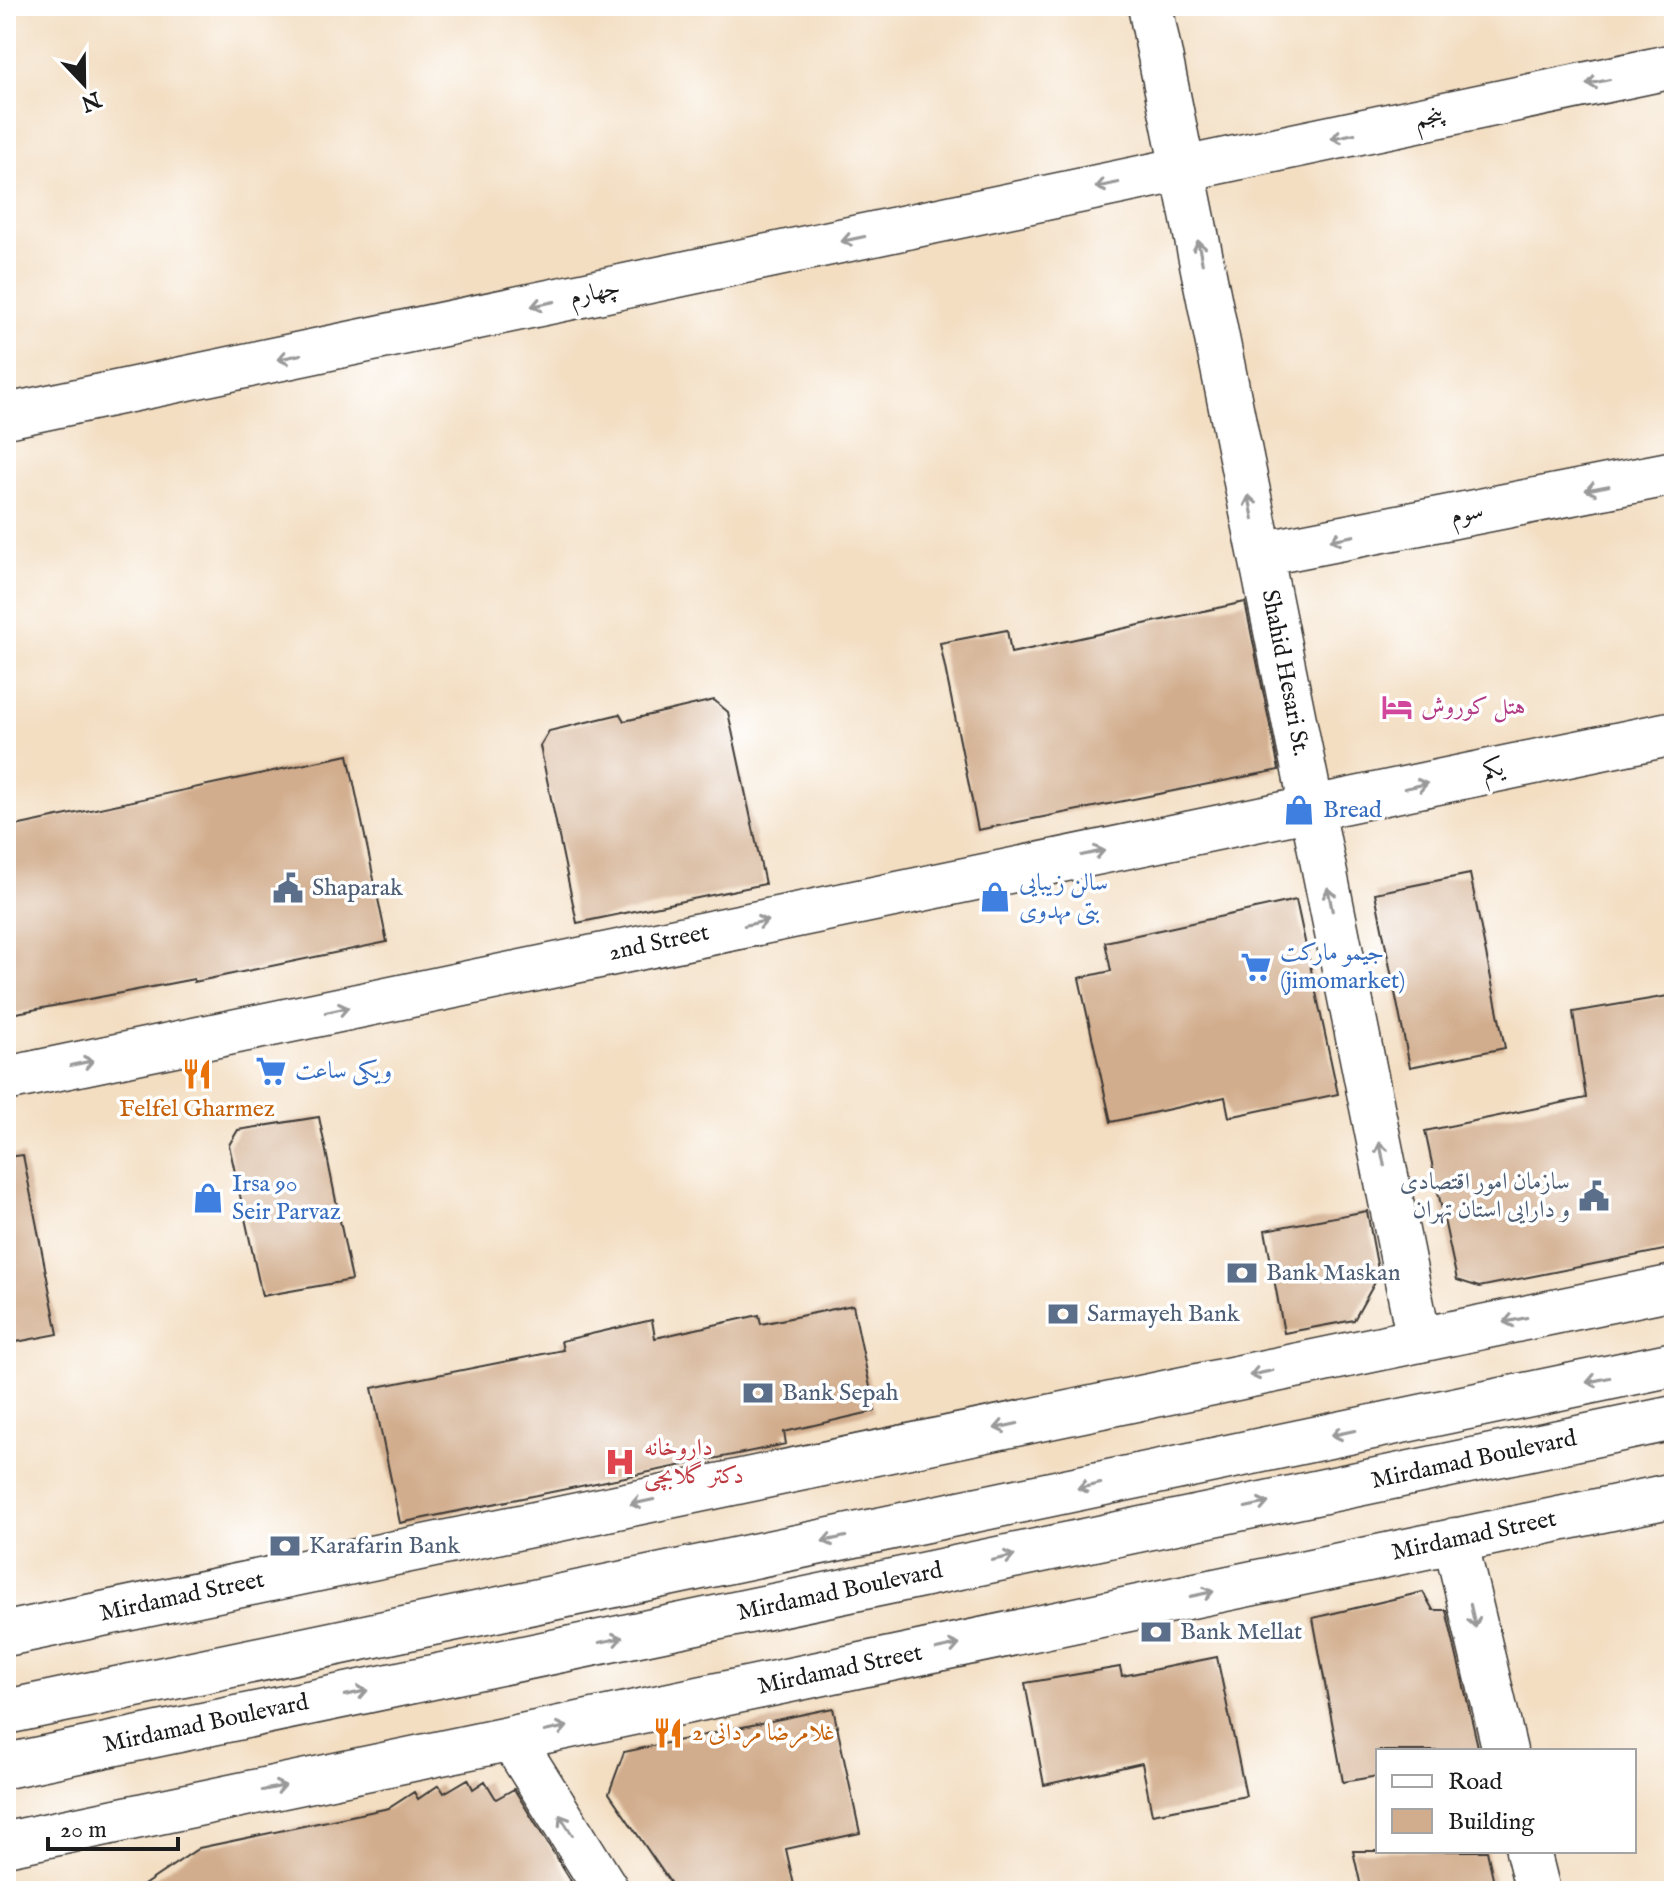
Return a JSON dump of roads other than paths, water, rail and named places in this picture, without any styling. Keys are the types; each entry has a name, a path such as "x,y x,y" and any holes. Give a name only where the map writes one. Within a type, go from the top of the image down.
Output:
{"main road":[{"name":"Shahid Hesari St.","path":"1150,6 1419,1340"},
{"name":"پنجم","path":"1183,169 1674,66"},
{"name":"چهارم","path":"6,416 1183,169"},
{"name":"سوم","path":"1261,554 1674,473"},
{"name":"یکم","path":"1312,808 1674,733"},
{"name":"2nd Street","path":"6,1079 1312,808"},
{"name":"Mirdamad Street","path":"6,1634 1674,1287"},
{"path":"6,1712 1674,1364"},
{"name":"Mirdamad Boulevard","path":"6,1766 1674,1418"},
{"name":"Mirdamad Street","path":"6,1844 1674,1495"},
{"path":"1455,1540 1505,1749"},
{"path":"512,1739 607,1891"},
{"path":"1528,1853 1538,1891"}],"place":[{"name":"هتل کوروش","path":"1397,707"},
{"name":"Bread","path":"1299,810"},
{"name":"Shaparak","path":"288,888"},
{"name":"سالن زیبایی بتی مهدوی","path":"995,897"},
{"name":"جیمو مارکت (jimomarket)","path":"1256,967"},
{"name":"ویکی ساعت","path":"271,1071"},
{"name":"Felfel Gharmez","path":"197,1074"},
{"name":"سازمان امور اقتصادی و دارایی استان تهران","path":"1594,1196"},
{"name":"Irsa 90 Seir Parvaz","path":"208,1198"},
{"name":"Bank Maskan","path":"1242,1273"},
{"name":"Sarmayeh Bank","path":"1063,1314"},
{"name":"Bank Sepah","path":"758,1393"},
{"name":"داروخانه دکتر گلابچی","path":"620,1462"},
{"name":"Karafarin Bank","path":"285,1546"},
{"name":"Bank Mellat","path":"1156,1632"},
{"name":"غلامرضا مردانی 2","path":"668,1733"}]}
